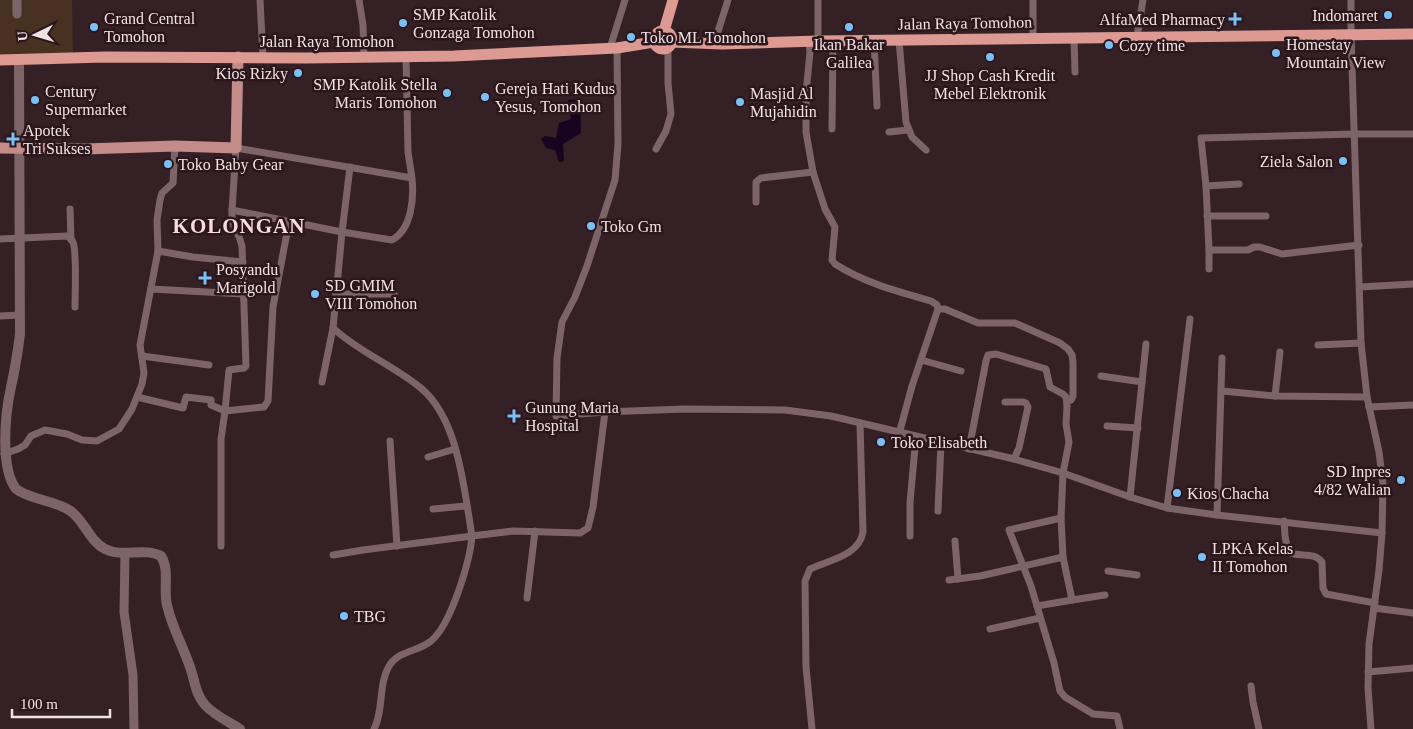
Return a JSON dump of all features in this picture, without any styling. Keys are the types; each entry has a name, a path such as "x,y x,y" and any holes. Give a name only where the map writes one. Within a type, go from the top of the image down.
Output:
{"highway":[{"path":"664,31 673,0"},
{"path":"654,42 657,33 664,31 670,35 670,44"},
{"name":"Jalan Raya Tomohon","path":"0,60 406,57 614,48 654,42 662,48 670,44 813,41 1413,34"}],"main road":[{"path":"0,148 85,149 176,146 236,148 238,57"},
{"path":"19,59 18,238 20,315 18,349 0,440 2,473 10,484 18,490 67,508 75,514 97,543 105,549 125,554 149,552 161,556 165,562 166,569 165,588 167,605 200,697 212,711 240,729"}],"street":[{"path":"17,0 17,14"},
{"path":"260,0 263,58"},
{"path":"359,0 364,57"},
{"path":"625,0 614,48 618,144 615,180 584,275 562,322 557,358 556,416 684,409 785,410 830,416 916,438 1014,459 1063,473 1167,508 1382,533"},
{"path":"714,44 728,0"},
{"path":"818,0 806,93 806,132 812,172 825,209 835,227 832,255 835,264 874,285 931,301 937,305 938,309 899,434"},
{"path":"1033,0 1033,38"},
{"path":"1137,37 1143,0"},
{"path":"1351,0 1361,343 1367,397 1379,452 1383,484 1382,533 1369,644 1370,729"},
{"path":"1074,38 1075,72"},
{"path":"874,40 877,106"},
{"path":"899,40 906,122 912,137 926,150"},
{"path":"832,129 833,41"},
{"path":"656,149 666,131 671,114 668,83 670,44"},
{"path":"232,210 342,232 388,240 395,239 400,234 412,208 413,197 408,145 406,57"},
{"path":"889,132 908,130"},
{"path":"1209,269 1206,186 1201,138 1413,134"},
{"path":"1,455 18,449 25,445 31,436 45,430 62,432 92,442 104,438 119,428 132,409 144,373 140,345 158,251 157,220 159,208 162,193 173,183 176,146"},
{"path":"221,546 221,439 228,370 244,368 246,366 243,262 240,238 232,224 236,148 412,178"},
{"path":"322,382 333,328 350,167"},
{"path":"756,202 756,182 761,178 812,172"},
{"path":"1206,186 1239,184"},
{"path":"70,209 71,240 74,252 75,307"},
{"path":"1207,216 1266,216"},
{"path":"137,397 183,408 186,397 211,400 212,405 225,411 264,407 268,401 273,307 289,222"},
{"path":"0,239 67,236 71,240"},
{"path":"1209,250 1248,250 1260,247 1282,254 1358,245"},
{"path":"158,251 193,258 243,262"},
{"path":"1360,287 1413,284"},
{"path":"151,289 244,294"},
{"path":"336,294 394,294"},
{"path":"938,309 945,309 978,323 1015,323 1060,343 1068,349 1073,362 1073,396 1071,400 1067,401"},
{"path":"0,316 20,315"},
{"path":"1167,508 1190,319"},
{"path":"333,328 423,390 438,408 447,424 455,448 472,536 469,556 460,584 442,628 429,642 407,651 390,665 384,680 378,719 374,729"},
{"path":"1318,345 1361,343"},
{"path":"1130,497 1146,344"},
{"path":"1275,396 1280,352"},
{"path":"969,449 988,354 996,354 1043,368 1048,372 1050,386 1063,394 1067,401 1066,424 1069,442 1063,473 1061,518 1063,557 1072,600"},
{"path":"142,356 209,365"},
{"path":"1217,515 1222,358"},
{"path":"921,360 961,371"},
{"path":"1101,376 1142,382"},
{"path":"1222,391 1275,396 1367,397"},
{"path":"1005,402 1023,402 1028,407 1019,448 1014,459"},
{"path":"1369,406 1413,405"},
{"path":"333,555 513,531 580,533 588,528 593,507 605,412"},
{"path":"812,729 806,667 806,581 810,568 842,556 858,545 862,539 860,423"},
{"path":"1107,426 1138,428"},
{"path":"910,536 910,502 916,438"},
{"path":"390,441 397,546"},
{"path":"938,511 941,443"},
{"path":"428,457 455,448"},
{"path":"433,509 466,506"},
{"path":"1061,518 1009,530 1037,606 1062,694 1096,715 1109,714 1117,716 1120,729"},
{"path":"1284,522 1288,552 1315,556 1322,562 1323,588 1326,594 1413,613"},
{"path":"528,598 535,531"},
{"path":"954,541 958,578"},
{"path":"125,554 124,612 134,675 134,729"},
{"path":"949,580 980,576 1063,557"},
{"path":"1108,571 1137,575"},
{"path":"1037,606 1105,595"},
{"path":"990,629 1040,618"},
{"path":"1368,672 1413,668"},
{"path":"1251,686 1260,729"}],"shaded area":[{"path":"0,0 72,0 73,58 0,61"},
{"path":"580,99 581,133 563,144 564,161 559,162 555,150 546,148 541,139 545,136 556,138 559,123 571,119 568,100"}],"place":[{"name":"Indomaret","path":"1388,15"},
{"name":"AlfaMed Pharmacy","path":"1235,19"},
{"name":"SMP Katolik Gonzaga Tomohon","path":"403,23"},
{"name":"Grand Central Tomohon","path":"94,27"},
{"name":"Ikan Bakar Galilea","path":"849,27"},
{"name":"Toko ML Tomohon","path":"631,37"},
{"name":"Cozy time","path":"1109,45"},
{"name":"Homestay Mountain View","path":"1276,53"},
{"name":"JJ Shop Cash Kredit Mebel Elektronik","path":"990,57"},
{"name":"Kios Rizky","path":"298,73"},
{"name":"SMP Katolik Stella Maris Tomohon","path":"447,93"},
{"name":"Gereja Hati Kudus Yesus, Tomohon","path":"485,97"},
{"name":"Century Supermarket","path":"35,100"},
{"name":"Masjid Al Mujahidin","path":"740,102"},
{"name":"Apotek Tri Sukses","path":"13,139"},
{"name":"Ziela Salon","path":"1343,161"},
{"name":"Toko Baby Gear","path":"168,164"},
{"name":"Toko Gm","path":"591,226"},
{"name":"Posyandu Marigold","path":"205,278"},
{"name":"SD GMIM VIII Tomohon","path":"315,294"},
{"name":"Gunung Maria Hospital","path":"514,416"},
{"name":"Toko Elisabeth","path":"881,442"},
{"name":"SD Inpres 4/82 Walian","path":"1401,480"},
{"name":"Kios Chacha","path":"1177,493"},
{"name":"LPKA Kelas II Tomohon","path":"1202,557"},
{"name":"TBG","path":"344,616"}],"district":[{"name":"KOLONGAN","path":"239,226"}]}
